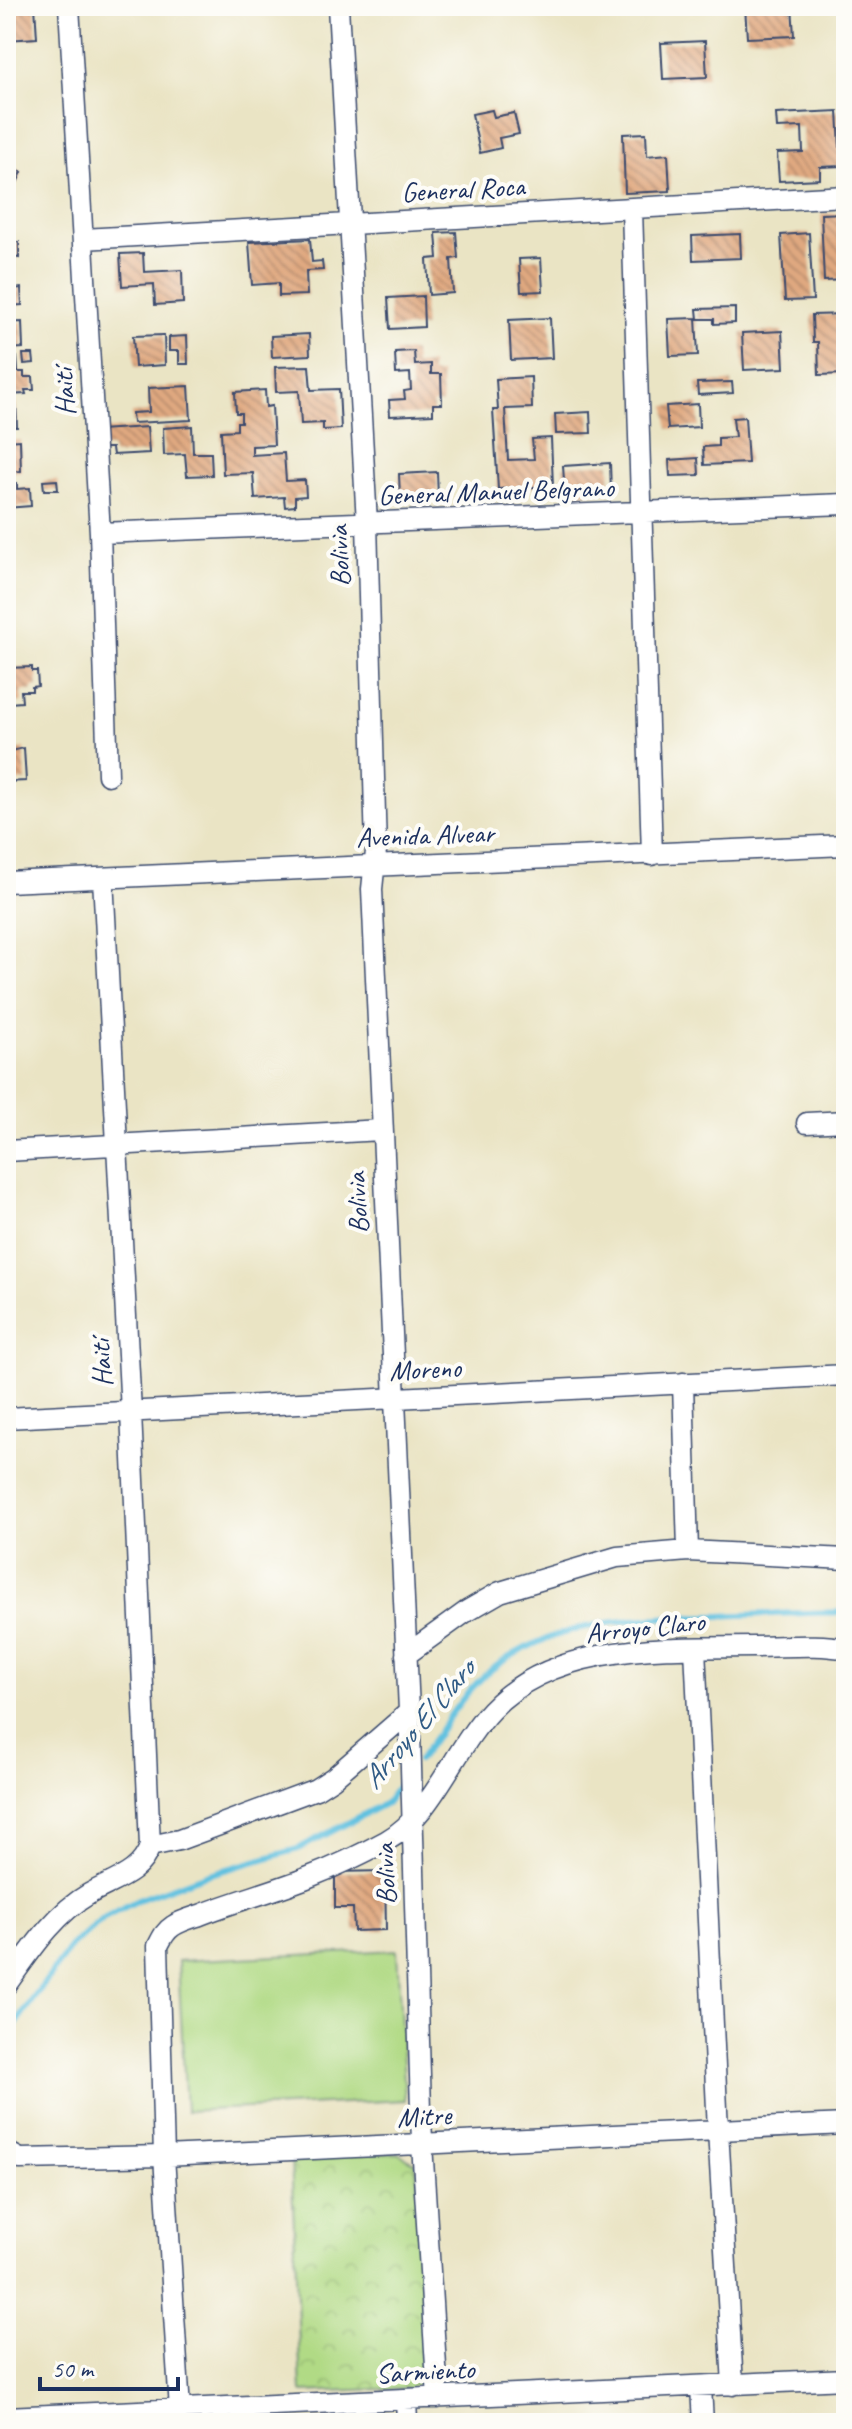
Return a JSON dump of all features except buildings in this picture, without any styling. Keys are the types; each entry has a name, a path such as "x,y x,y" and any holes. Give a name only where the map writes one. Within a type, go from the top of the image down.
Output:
{"street":[{"name":"Haití","path":"69,6 100,533 108,775"},
{"name":"Bolivia","path":"338,6 367,523 376,851 372,889 381,1130 409,1723 422,2144 438,2398"},
{"name":"General Roca","path":"83,239 846,196"},
{"path":"632,209 639,513 652,855"},
{"name":"General Manuel Belgrano","path":"100,533 846,504"},
{"name":"Avenida Alvear","path":"6,882 846,845"},
{"name":"Haití","path":"103,878 150,1846"},
{"path":"807,1123 846,1121"},
{"path":"6,1151 381,1130"},
{"name":"Moreno","path":"6,1418 846,1375"},
{"path":"683,1383 688,1551"},
{"path":"406,1655 467,1611 500,1592 617,1557 688,1551 846,1559"},
{"name":"Arroyo Claro","path":"164,2156 158,1946 164,1934 174,1925 309,1877 389,1839 492,1709 519,1687 548,1671 581,1660 623,1653 695,1648 810,1646 846,1649"},
{"path":"695,1648 733,2385"},
{"path":"6,1985 38,1940 64,1914 86,1896 135,1870 145,1860 150,1846 179,1840 316,1789 409,1723"},
{"name":"Mitre","path":"7,2152 20,2159 164,2156 846,2124"},
{"path":"164,2156 170,2415"},
{"name":"Sarmiento","path":"6,2417 170,2415 406,2399 846,2379"},
{"path":"701,2387 703,2423"},
{"path":"406,2399 407,2423"}],"green space":[{"path":"397,1950 405,2100 186,2111 178,1961"},
{"path":"398,2153 416,2163 429,2367 420,2382 410,2388 301,2392 291,2157"}],"waterway":[{"name":"Arroyo El Claro","path":"418,1761 480,1680 516,1653 543,1640 570,1631 628,1621 846,1612"},
{"name":"Arroyo El Claro","path":"6,2048 16,2023 71,1946 102,1919 138,1900 203,1876 298,1849 386,1803 406,1776"}]}
